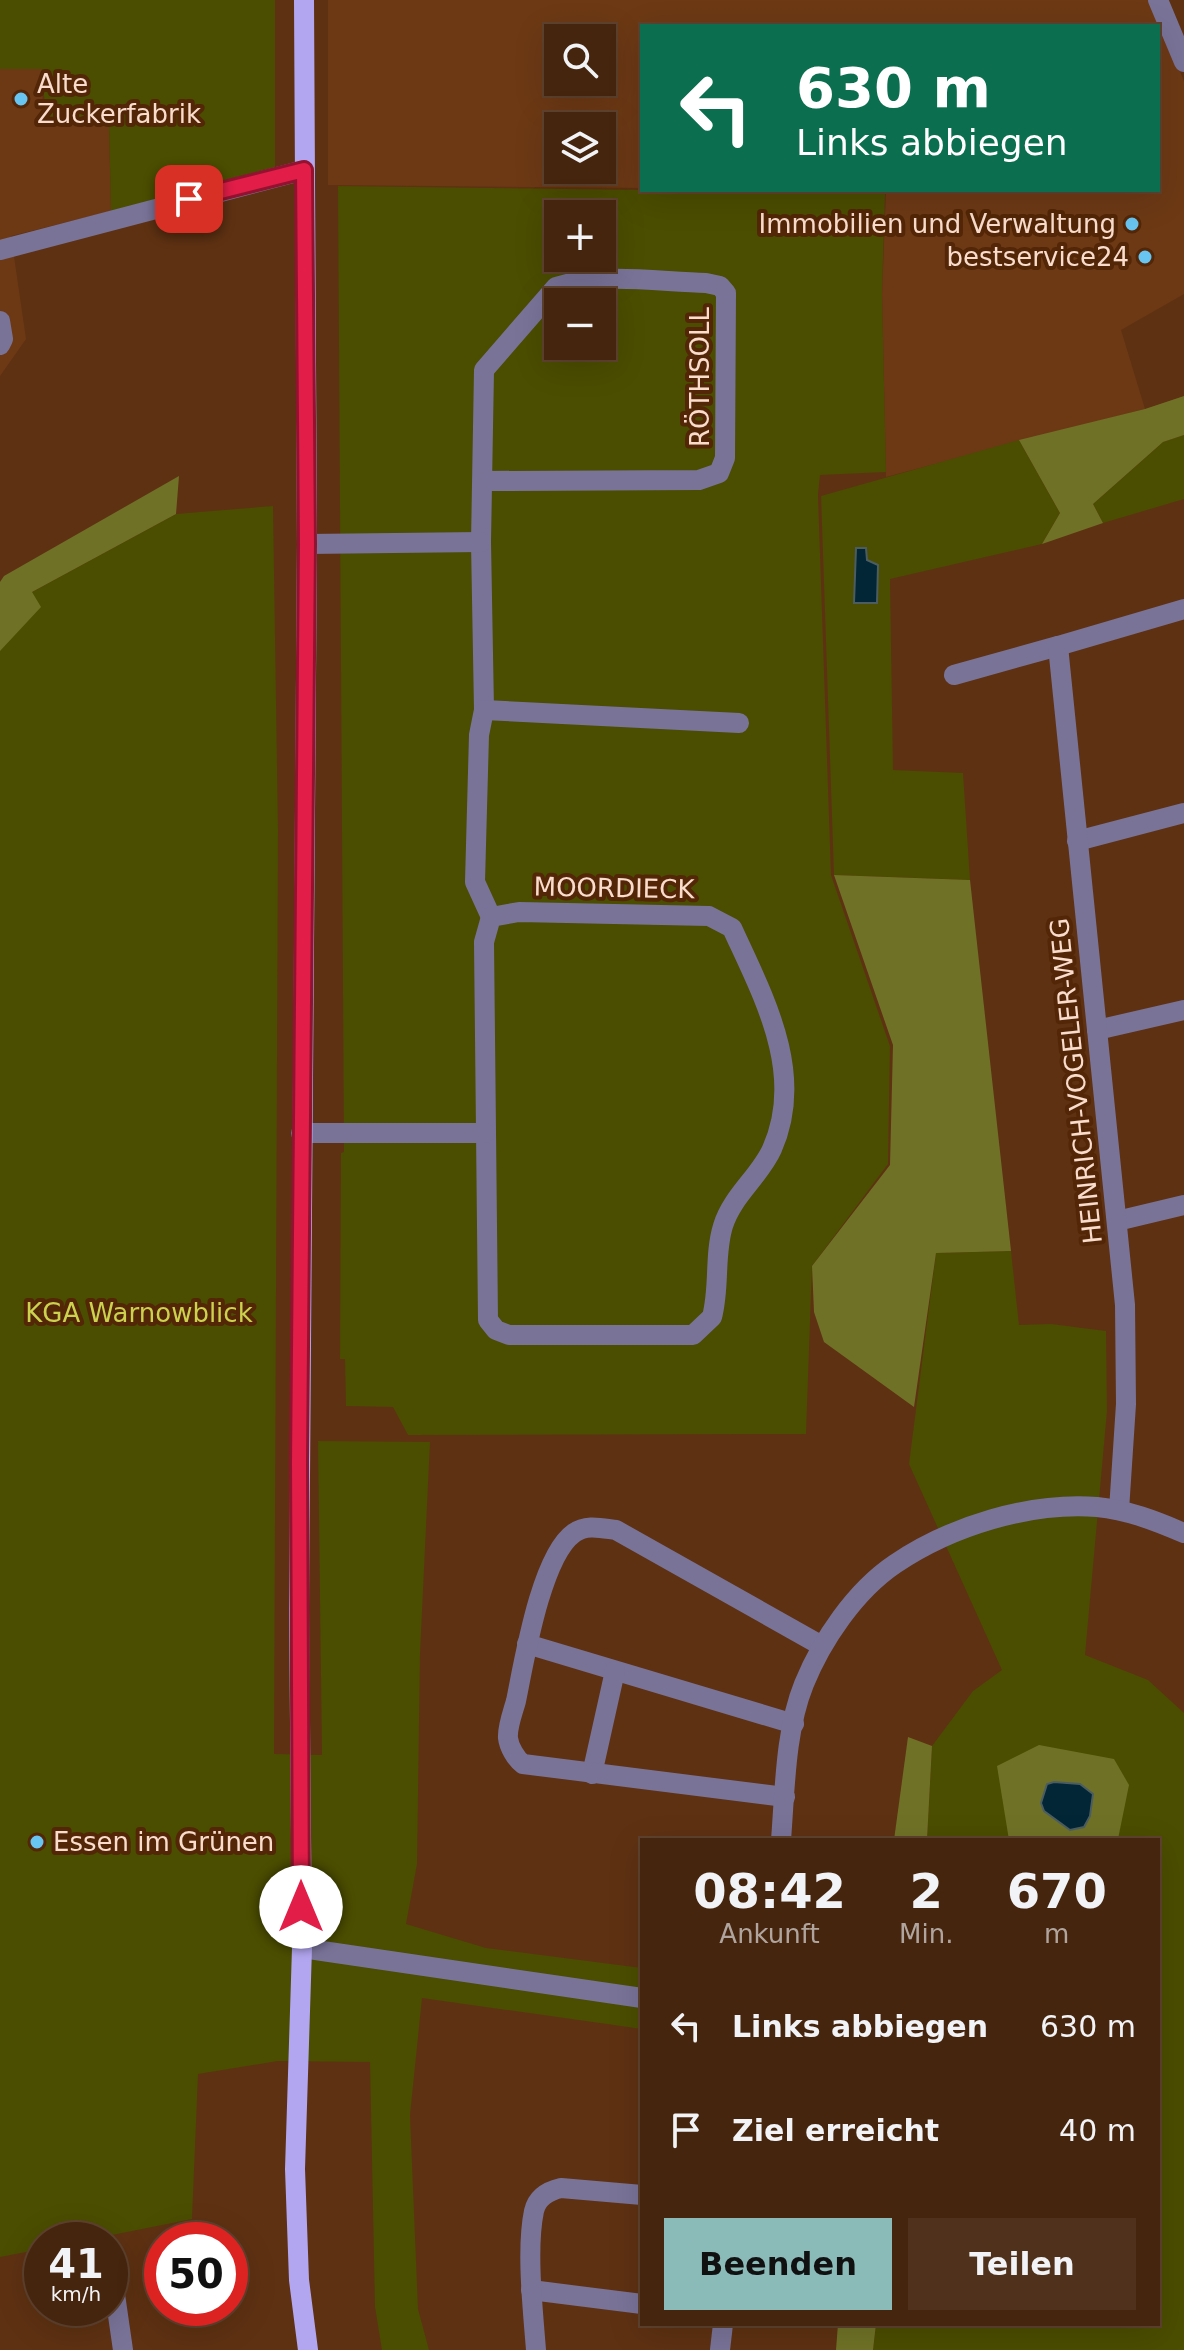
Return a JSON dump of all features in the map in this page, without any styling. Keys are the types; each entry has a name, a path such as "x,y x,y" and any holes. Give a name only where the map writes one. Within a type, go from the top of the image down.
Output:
{"main road":[{"path":"304,0 307,544 299,1609 302,1948 295,2169 299,2280 308,2350"}],"street":[{"path":"1158,0 1184,62"},
{"path":"0,250 304,170"},
{"name":"RÖTHSOLL","path":"483,481 699,480 719,473 725,458 726,293 720,286 706,283 589,281 556,287 484,370 481,542 484,710 479,735 475,882 491,917"},
{"path":"0,321 3,339 0,345"},
{"path":"307,544 481,542"},
{"path":"954,675 1184,609"},
{"name":"HEINRICH-VOGELER-WEG","path":"1058,646 1117,1221 1127,1355 1119,1510"},
{"path":"484,710 739,723"},
{"path":"1077,841 1184,813"},
{"name":"MOORDIECK","path":"519,912 709,916 722,920 732,928 777,1028 784,1071 783,1108 769,1155 729,1211 723,1228 712,1317 700,1331 682,1337 509,1335 492,1326 485,1311 484,942 491,917 519,912"},
{"path":"1097,1030 1184,1010"},
{"path":"301,1133 485,1133"},
{"path":"1117,1221 1184,1205"},
{"path":"781,1838 794,1724 803,1687 822,1646 846,1611 893,1565 953,1532 1013,1514 1040,1510 1097,1507 1119,1510 1184,1533"},
{"path":"785,1797 531,1767 516,1759 508,1738 527,1644 541,1593 559,1552 570,1535 582,1528 597,1527 616,1530 822,1646"},
{"path":"527,1644 794,1724"},
{"path":"592,1774 615,1671"},
{"path":"302,1948 640,1998"},
{"path":"536,2350 531,2290 534,2210 549,2190 561,2188 640,2195"},
{"path":"531,2290 640,2304"},
{"path":"120,2326 123,2350"},
{"path":"720,2350 723,2326"}],"shaded area":[{"path":"328,0 1149,0 1159,24 640,24 640,188 328,185"},
{"path":"1160,25 1184,81 1184,294 1121,330 1145,409 886,477 882,293 886,193 867,192 1160,192"},
{"path":"0,69 42,69 43,123 109,124 111,211 11,236 26,339 0,376"},
{"path":"1184,396 1184,435 1163,442 1093,504 1103,523 1042,544 1060,513 1019,440 1145,409"},
{"path":"179,476 176,514 32,592 41,607 0,651 0,582 4,576"},
{"path":"834,875 970,880 1011,1251 936,1253 914,1407 824,1342 814,1312 812,1266 890,1165 893,1045"},
{"path":"908,1737 932,1746 927,1838 894,1838"},
{"path":"1039,1745 1114,1759 1129,1785 1118,1838 1009,1838 997,1766"},
{"path":"838,2326 876,2326 873,2350 836,2350"}],"green space":[{"path":"0,0 275,0 275,168 111,211 109,124 46,121 42,69 0,69"},
{"path":"338,186 885,193 882,293 886,472 820,475 818,495 831,875 890,1046 888,1164 812,1266 806,1434 408,1435 393,1407 346,1406 345,1359 340,1359 341,1153 344,1152"},
{"path":"1184,435 1184,499 1103,523 1093,504 1163,442"},
{"path":"1019,440 1060,513 1042,544 890,579 893,770 963,773 970,880 834,875 821,496"},
{"name":"KGA Warnowblick","path":"273,506 278,831 274,1754 322,1755 318,1441 430,1442 420,1654 417,1864 406,1924 486,1948 640,1968 640,2029 422,1998 410,2115 418,2309 429,2350 382,2350 375,2307 370,2062 278,2061 198,2074 192,2219 144,2222 144,2229 128,2232 128,2222 24,2222 24,2252 0,2257 0,633 32,592 176,514"},
{"path":"1011,1251 1019,1325 1051,1324 1106,1331 1107,1411 1085,1655 1148,1680 1184,1713 1184,2350 873,2350 876,2326 1160,2326 1160,1838 927,1838 932,1746 973,1691 1002,1670 909,1464 936,1253"}],"water":[{"path":"856,548 866,548 867,560 878,565 877,603 854,603"},
{"path":"1047,1784 1080,1784 1093,1794 1090,1816 1084,1827 1070,1830 1044,1811 1041,1803"}],"place":[{"name":"Alte Zuckerfabrik","path":"21,99"},
{"name":"Immobilien und Verwaltung","path":"1132,224"},
{"name":"bestservice24","path":"1145,257"},
{"name":"Essen im Grünen","path":"37,1842"}],"route":[{"path":"189,199 304,170 307,544 301,972 301,1907"}]}
